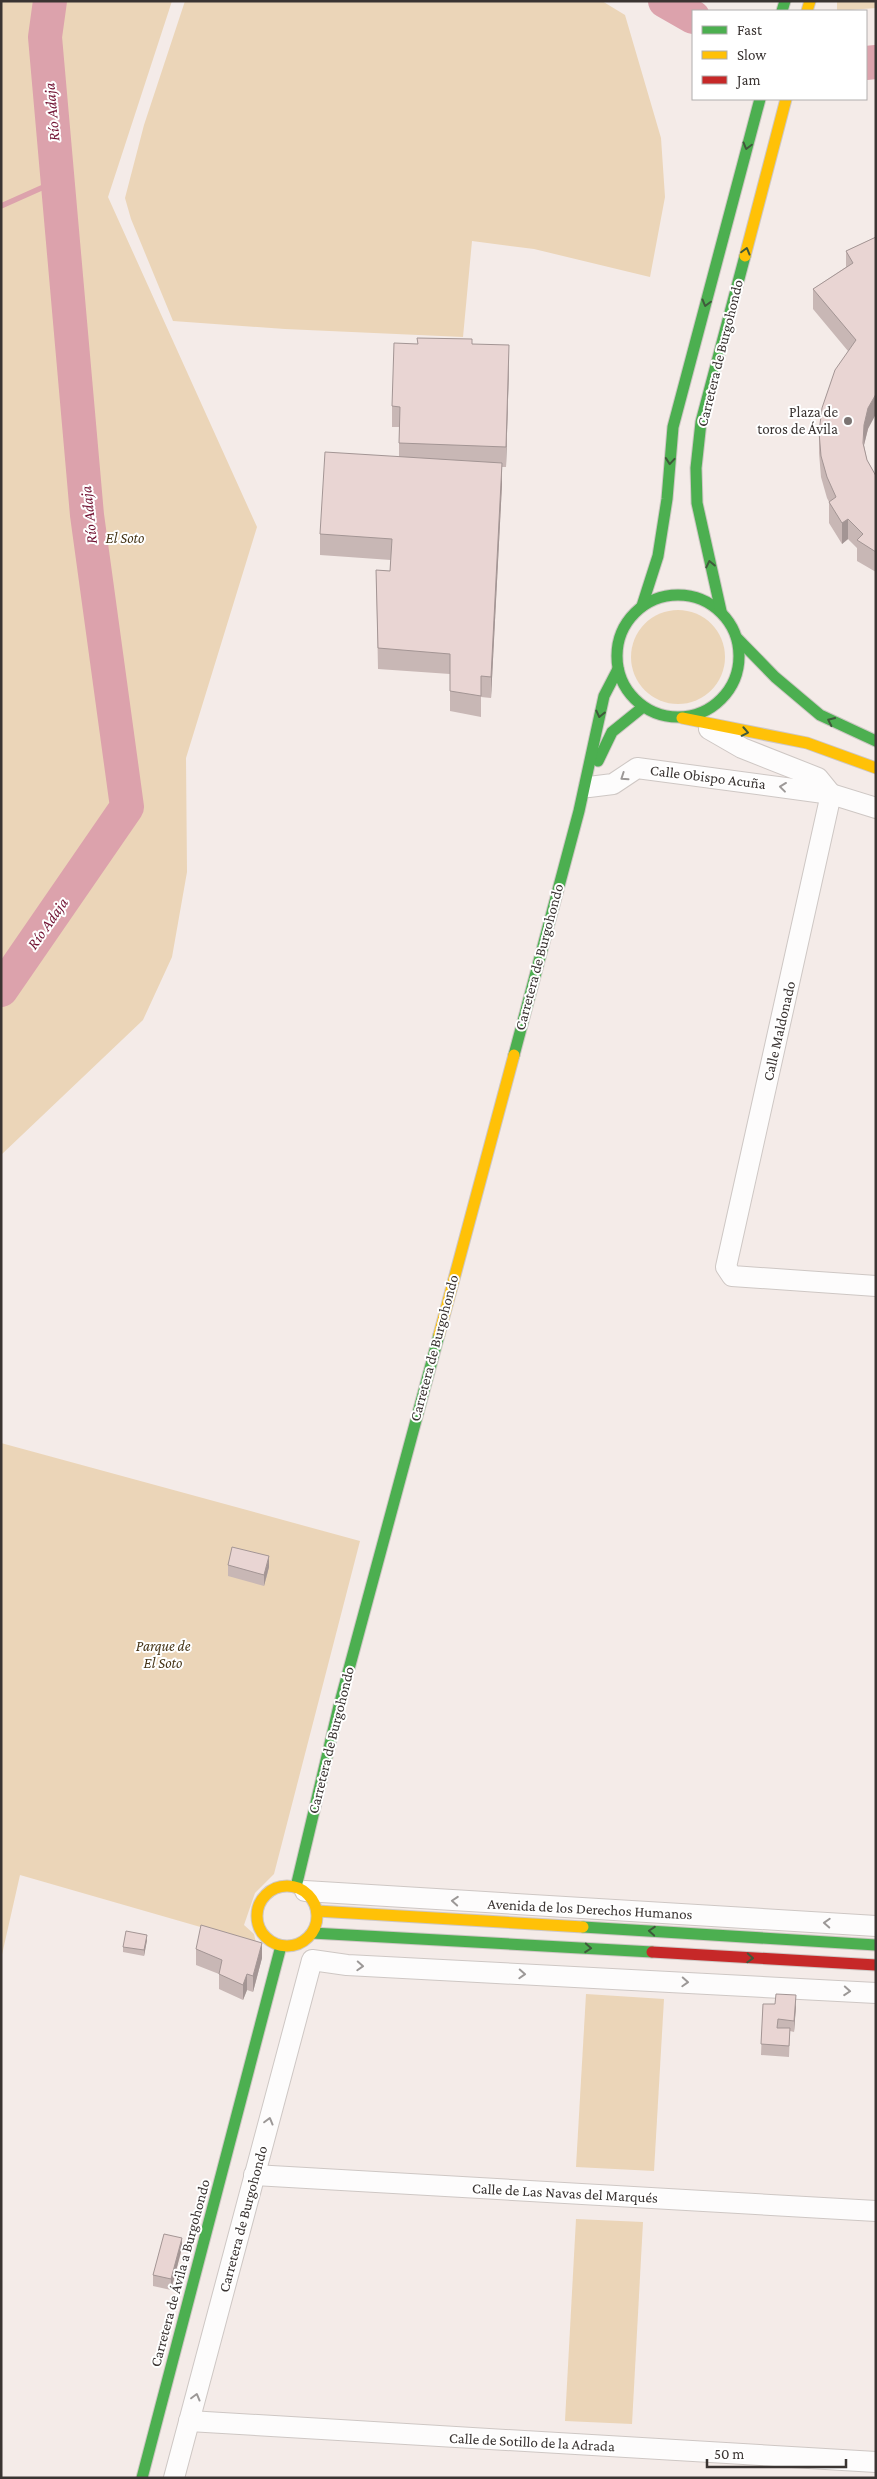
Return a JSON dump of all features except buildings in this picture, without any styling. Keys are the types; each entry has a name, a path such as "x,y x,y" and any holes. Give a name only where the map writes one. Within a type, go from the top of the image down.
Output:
{"main road":[{"name":"Carretera de Burgohondo","path":"642,606 658,556 667,499 673,427 760,100"},
{"name":"Carretera de Burgohondo","path":"721,611 697,503 696,468 701,422 786,100"},
{"path":"876,741 820,716 775,677 737,638 721,611 703,600 682,595 661,597 642,606 630,618 621,633 616,651 618,669 623,684 631,696 643,707 661,715 807,743 876,768"},
{"path":"686,719 710,709 726,696 736,678 739,665 737,638"},
{"name":"Carretera de Burgohondo","path":"300,1889 339,1706 579,811 604,696 618,669"},
{"name":"Carretera de Burgohondo","path":"579,811 604,746 612,732 643,707"},
{"path":"276,1887 300,1889 315,1904 317,1911 316,1926 312,1933 300,1944 281,1946 272,1942 260,1930 256,1918 262,1899 276,1887"},
{"name":"Avenida de los Derechos Humanos","path":"317,1911 876,1944"},
{"path":"312,1933 876,1965"},
{"name":"Carretera de Ávila a Burgohondo","path":"142,2478 281,1946"}],"street":[{"name":"Calle Obispo Acuña","path":"686,719 742,748 818,778 831,794"},
{"name":"Calle Obispo Acuña","path":"589,787 613,784 637,768 831,794 876,808"},
{"name":"Calle Maldonado","path":"831,794 726,1267 732,1276 876,1286"},
{"name":"Avenida de los Derechos Humanos","path":"300,1889 876,1926"},
{"name":"Carretera de Burgohondo","path":"174,2478 312,1960 347,1965 876,1993"},
{"name":"Calle de Las Navas del Marqués","path":"254,2175 876,2211"},
{"name":"Calle de Sotillo de la Adrada","path":"189,2421 876,2462"}],"green space":[{"name":"El Soto","path":"1,1 172,1 108,197 257,527 186,758 187,872 172,957 143,1020 1,1155"},
{"path":"185,1 602,1 625,15 661,138 665,197 650,277 534,249 472,241 463,337 285,329 173,321 131,219 125,198 144,125"},
{"path":"837,1 876,1 876,8 837,10"},
{"path":"678,610 696,614 711,624 721,639 725,657 721,675 711,690 696,700 678,704 660,700 645,690 635,675 631,657 635,639 645,624 660,614"},
{"name":"Parque de El Soto","path":"1,1443 360,1541 274,1874 255,1893 244,1925 254,1934 256,1943 20,1875 1,1959"},
{"path":"586,1994 664,1999 654,2171 576,2167"},
{"path":"576,2219 643,2222 632,2424 565,2421"}],"waterway":[{"name":"Río Adaja","path":"1,990 127,807 87,515 45,37 50,1"},
{"path":"665,1 692,16"},
{"path":"867,63 876,62"},
{"path":"1,206 57,181"}],"traffic: fast":[{"path":"782,10 785,1"},
{"path":"642,606 658,556 667,499 673,427 760,100"},
{"path":"721,611 697,503 696,468 701,422 745,256"},
{"path":"678,595 701,599 721,613 735,633 739,656 735,679 721,699 701,713 678,717 655,713 635,699 621,679 617,656 621,633 635,613 655,599 678,595"},
{"path":"737,638 775,677 820,715 876,741"},
{"path":"514,1055 579,811 604,696 618,669"},
{"path":"598,761 612,732 643,707"},
{"path":"296,1887 339,1706 439,1335"},
{"path":"583,1927 876,1945"},
{"path":"312,1933 652,1952"},
{"path":"142,2478 281,1946"}],"traffic: slow":[{"path":"807,10 810,1"},
{"path":"745,256 786,100"},
{"path":"682,718 807,743 876,768"},
{"path":"439,1335 514,1055"},
{"path":"281,1886 293,1886 304,1891 312,1899 317,1910 317,1916 315,1928 304,1941 293,1946 281,1946 270,1941 262,1933 257,1922 257,1910 262,1899 270,1891 281,1886"},
{"path":"317,1911 583,1927"}],"traffic: jam":[{"path":"652,1952 876,1965"}],"place":[{"name":"Plaza de toros de Ávila","path":"848,421"}]}
